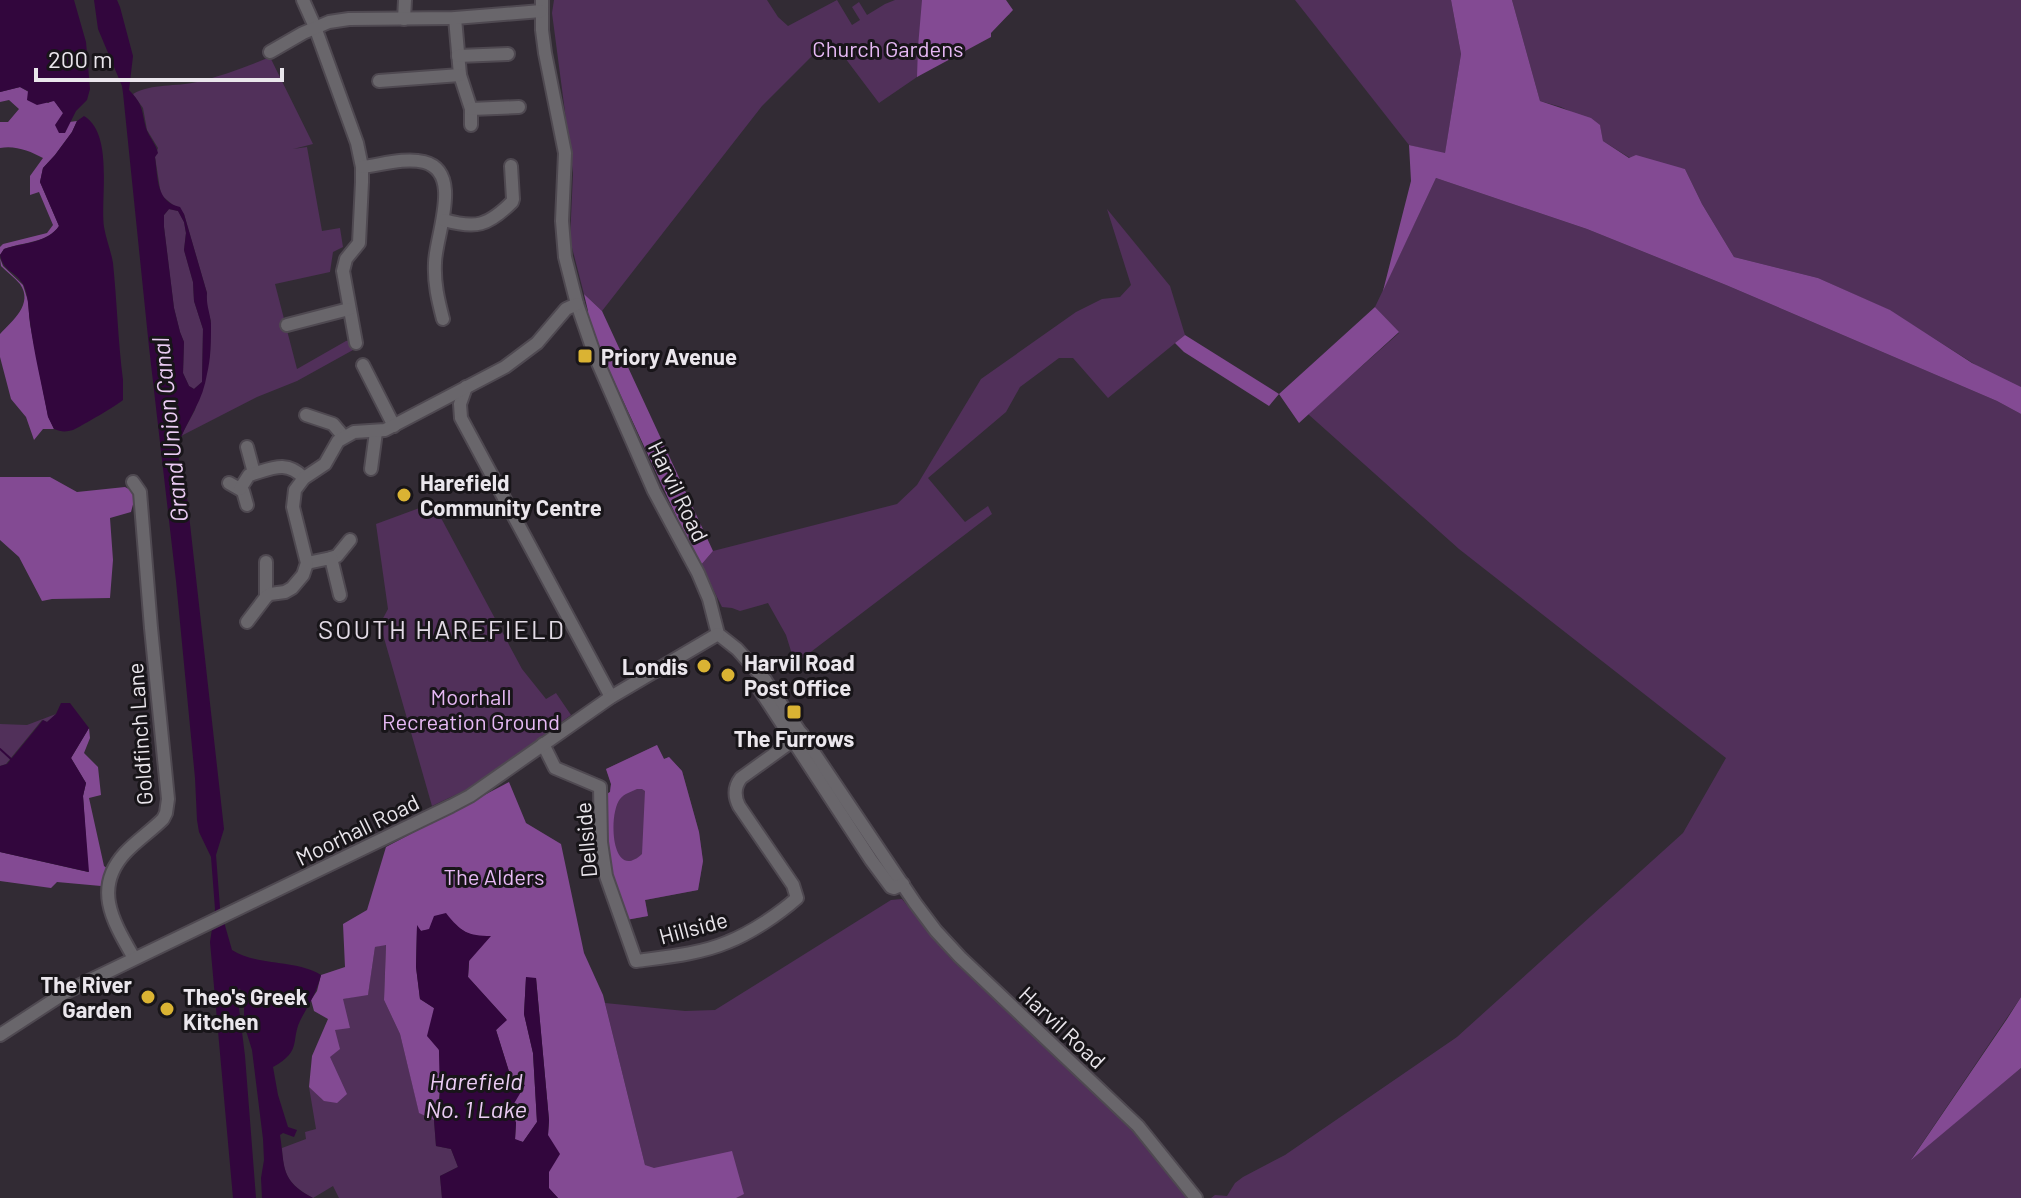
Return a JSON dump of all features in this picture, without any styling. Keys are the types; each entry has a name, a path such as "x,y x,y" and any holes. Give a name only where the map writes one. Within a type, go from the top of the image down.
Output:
{"street":[{"path":"303,0 357,143 362,167 359,243 346,259 343,271 356,343"},
{"path":"404,19 405,0"},
{"path":"270,52 329,22 455,18 542,6"},
{"name":"Harvil Road","path":"542,6 545,53 565,153 563,239 569,280 595,356 651,483 705,590 718,634 737,649 765,680 758,687 797,738 888,885 894,888 903,884 936,931 960,957 1138,1126 1196,1198"},
{"path":"455,18 460,75 471,109 471,125"},
{"path":"458,56 508,54"},
{"path":"379,81 460,75"},
{"path":"471,109 519,107"},
{"path":"362,167 416,161 430,164 442,177 444,220 435,263 436,288 443,319"},
{"path":"444,220 470,226 488,222 512,202 511,166"},
{"path":"247,622 266,597 292,588 303,575 307,563 293,498 295,490 304,478 325,464 333,448 344,437 354,432 376,432 394,426 521,356 537,343 566,309 577,304"},
{"path":"304,307 308,320"},
{"path":"287,325 349,309"},
{"path":"363,365 394,426"},
{"path":"466,387 460,414 611,697"},
{"path":"431,404 448,407 460,414"},
{"path":"306,415 333,424 344,437"},
{"path":"371,469 376,432"},
{"path":"247,447 254,473"},
{"path":"247,505 243,491 235,486 254,473 285,466 304,478"},
{"name":"Goldfinch Lane","path":"133,482 140,492 168,799 163,819 121,857 108,887 110,912 134,958"},
{"path":"307,563 337,556 350,540"},
{"path":"331,558 340,595"},
{"path":"266,562 266,597"},
{"name":"Moorhall Road","path":"0,1035 66,992 470,796 611,697 718,634"},
{"name":"Hillside","path":"636,961 728,943 797,898 793,885 739,806 735,795 741,778 797,738"},
{"name":"Dellside","path":"543,744 555,768 600,787 601,842 606,876 636,961"}],"green space":[{"name":"Church Gardens","path":"554,0 767,0 788,26 837,0 852,25 860,20 852,7 859,2 867,15 895,0 1000,0 1010,14 879,103 833,42 812,56 762,106 602,311 584,294 570,240 573,173 552,13"},
{"path":"922,0 1006,0 1013,10 991,33 991,37 917,77"},
{"path":"1295,0 1451,0 1461,54 1445,154 1409,145"},
{"path":"1451,0 1512,0 1540,101 1591,118 1600,125 1603,141 1629,158 1636,155 1685,169 1734,257 1818,278 1890,310 1972,363 2021,387 2021,414 1726,285 1587,229 1436,178 1383,291 1411,181 1409,145 1445,153 1461,54"},
{"path":"1512,0 2021,0 2021,389 2009,386 1889,310 1818,278 1734,257 1685,169 1630,158 1603,141 1600,126 1561,107 1540,101"},
{"path":"270,57 313,144 293,149 307,147 322,231 340,228 343,247 333,252 330,272 275,284 297,369 346,341 351,340 353,350 297,381 257,397 181,436 195,410 210,356 211,321 206,305 207,293 184,214 161,195 155,157 158,148 147,130 143,108 133,94 148,88 206,80"},
{"path":"20,87 48,103 54,100 63,113 65,132 69,122 77,121 43,168 40,182 59,226 48,236 4,249 0,255 3,244 47,233 53,225 39,192 30,195 30,176 43,158 22,149 0,148 0,122 8,122 19,109 9,100 0,102 0,92"},
{"path":"1436,178 1587,229 1726,285 2021,414 2021,997 1912,1158 2021,1068 2021,1198 1211,1198 1215,1195 1227,1196 1243,1177 1285,1155 1457,1037 1683,833 1726,758 1459,549 1308,414 1399,333 1375,307"},
{"path":"169,209 178,211 184,222 184,250 203,329 202,382 194,389 189,386 183,373 184,342 174,308 164,227 164,215"},
{"path":"1107,209 1170,286 1185,335 1108,398 1073,358 1059,358 1020,387 1006,412 928,478 965,522 988,506 992,514 795,664 786,635 768,603 740,611 722,607 701,565 713,551 897,504 917,485 981,379 1076,312 1102,299 1120,297 1131,285"},
{"path":"0,258 3,266 23,285 48,416 54,429 43,429 34,440 26,417 11,399 0,357 0,334 20,312 24,291 1,266"},
{"path":"584,294 602,311 713,551 701,565 585,318 588,311"},
{"path":"1375,307 1399,332 1299,423 1279,394"},
{"path":"1185,335 1279,394 1269,406 1184,352 1175,343"},
{"path":"0,477 50,477 77,492 125,487 136,493 131,512 110,518 113,560 110,598 42,601 19,557 0,540"},
{"name":"Moorhall Recreation Ground","path":"433,503 522,669 546,699 556,693 571,715 472,787 432,806 380,624 388,609 376,524"},
{"path":"56,714 47,722 42,720 6,764 0,766 0,724 27,725"},
{"path":"89,728 90,738 84,753 98,767 101,795 89,798 104,866 108,869 101,886 57,882 51,888 0,881 0,852 88,872 83,796 86,783 71,758"},
{"path":"657,745 664,759 669,757 682,771 699,832 703,861 698,890 645,900 648,916 626,920 605,795 610,792 611,784 606,769"},
{"path":"657,745 664,759 669,757 682,771 699,832 703,861 698,890 645,900 648,916 626,920 613,884 605,795 610,792 611,784 606,769","holes":["642,789 645,791 642,854 632,861 624,860 615,843 616,807 624,795"]},
{"name":"The Alders","path":"509,782 526,823 561,844 584,953 603,995 645,1165 654,1168 732,1151 744,1194 736,1198 558,1198 549,1189 549,1120 536,978 526,978 524,1014 533,1053 537,1122 523,1142 515,1140 516,1123 509,1112 511,1078 496,1030 506,1019 468,977 471,936 455,925 421,931 417,927 416,967 420,999 434,1008 439,1050 440,1093 434,1120 419,1113 400,1034 384,1000 386,945 375,947 368,995 343,999 350,1028 335,1030 340,1049 330,1057 347,1094 337,1103 324,1101 309,1087 312,1056 328,1019 314,1011 311,1000 321,975 345,967 343,924 367,910 386,847"},
{"path":"902,899 951,959 1124,1121 1188,1198 657,1198 645,1165 605,1003 685,1011 715,1010 891,900"},
{"path":"386,944 384,1000 400,1034 419,1112 434,1120 436,1146 451,1149 458,1167 440,1176 442,1198 339,1198 333,1186 313,1198 289,1178 282,1148 306,1139 305,1132 316,1129 309,1087 317,1091 330,1056 343,999 368,994 375,947"},
{"path":"2021,997 2021,1068 1911,1160 2007,1019"}],"water":[{"path":"0,0 74,0 86,42 90,89 87,100 76,111 65,133 59,133 55,125 63,113 54,101 37,105 27,100 28,91 20,87 0,92"},
{"name":"Grand Union Canal","path":"94,0 117,0 133,56 129,90 140,104 146,128 158,153 155,157 162,195 180,207 184,214 207,293 211,324 208,368 201,396 178,450 185,479 224,829 216,855 220,908 232,950 254,959 300,967 321,975 298,1025 292,1050 273,1067 288,1127 297,1130 294,1137 283,1133 280,1135 286,1172 302,1192 313,1198 262,1198 263,1139 252,1050 244,1024 240,988 237,992 256,1198 233,1198 210,942 215,909 211,857 197,820 176,581 123,93 98,29","holes":["169,209 178,211 184,222 184,250 203,329 202,382 194,389 189,386 183,373 184,342 174,308 164,227 164,215"]},
{"path":"84,116 93,125 102,151 104,227 113,263 123,400 77,428 64,431 54,429 48,417 25,288 0,255 4,249 48,236 59,226 40,182 43,168 77,121"},
{"path":"61,703 70,703 89,728 71,758 86,783 83,796 89,872 0,852 0,766 7,764 43,720 47,722 56,714"},
{"name":"Harefield No. 1 Lake","path":"446,913 466,932 491,936 469,961 468,977 507,1020 496,1030 511,1078 525,1085 509,1112 516,1122 515,1139 523,1142 537,1122 533,1053 524,1014 526,977 536,978 548,1135 560,1154 549,1172 549,1188 558,1198 442,1198 440,1176 458,1167 451,1149 436,1146 434,1120 440,1104 439,1050 427,1036 434,1008 420,999 416,967 417,925 421,931 429,929 434,916"}],"waterway":[{"path":"0,749 11,759"}],"place":[{"name":"Priory Avenue","path":"585,356"},
{"name":"Harefield Community Centre","path":"404,495"},
{"name":"Londis","path":"704,666"},
{"name":"Harvil Road Post Office","path":"728,675"},
{"name":"The Furrows","path":"794,712"},
{"name":"The River Garden","path":"148,997"},
{"name":"Theo's Greek Kitchen","path":"167,1009"}],"district":[{"name":"SOUTH HAREFIELD","path":"442,628"}]}
